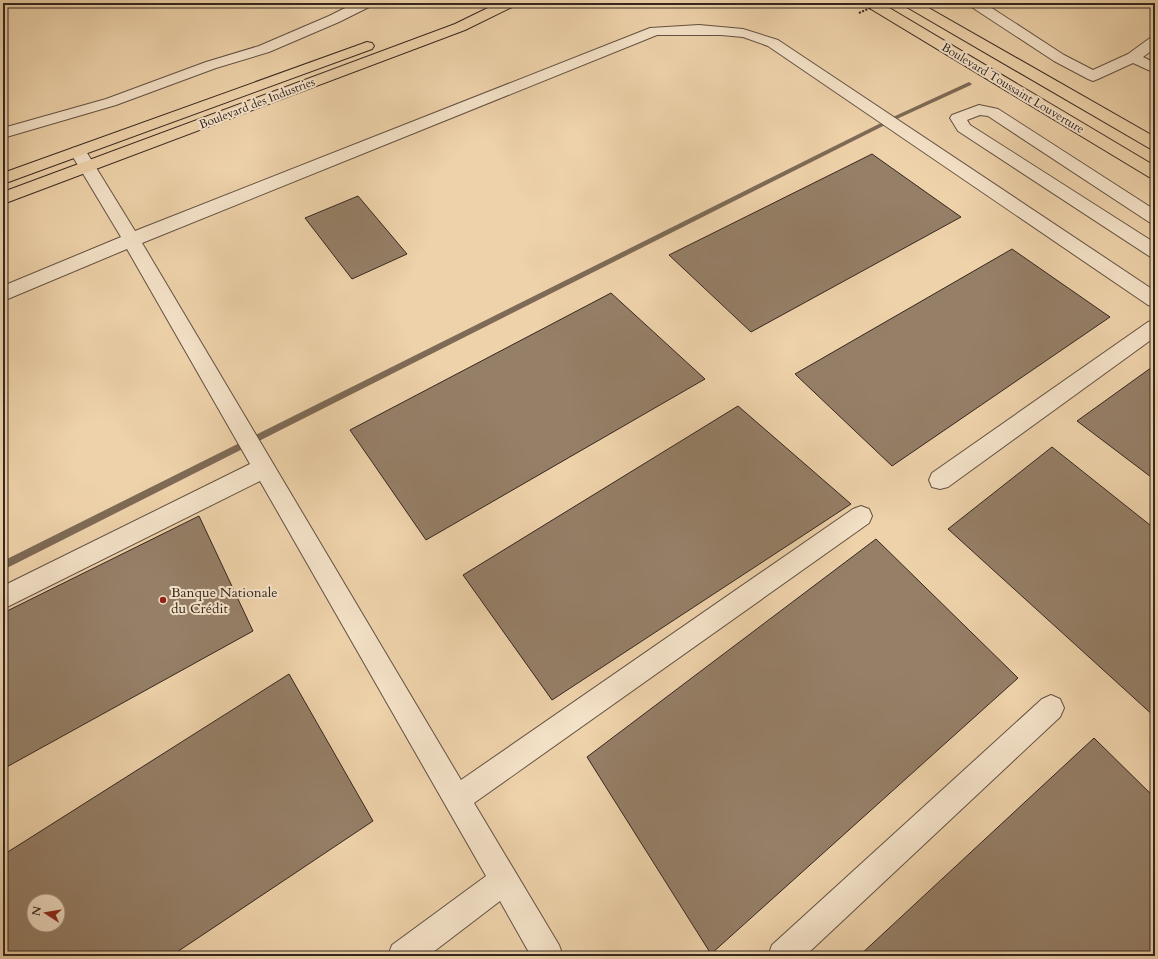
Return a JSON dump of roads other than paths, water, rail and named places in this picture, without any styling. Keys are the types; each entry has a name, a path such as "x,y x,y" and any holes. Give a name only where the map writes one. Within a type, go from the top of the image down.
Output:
{"main road":[{"name":"Boulevard des Industries","path":"3,198 460,27 509,3"},
{"name":"Boulevard Toussaint Louverture","path":"871,3 1155,173"},
{"name":"Boulevard Toussaint Louverture","path":"910,3 1155,144"},
{"name":"Boulevard des Industries","path":"3,179 382,40"}],"lane":[{"path":"3,133 111,102 211,65 264,49 334,19 366,3"},
{"path":"975,3 1059,58 1093,76 1133,57 1155,41"},
{"path":"3,294 131,240 655,31 689,28 723,30 745,34 773,43 1155,300"},
{"path":"1133,57 1155,69"},
{"path":"1155,218 992,112 979,110 958,118 964,128 1155,252"},
{"path":"78,152 131,240 548,956"},
{"path":"940,480 1155,327"},
{"path":"3,598 264,468"},
{"path":"457,799 861,516"},
{"path":"783,956 1051,708"},
{"path":"403,956 504,880"}],"waterway":[{"path":"3,566 897,117 969,84"}],"place":[{"name":"Banque Nationale du Crédit","path":"163,600"}]}
